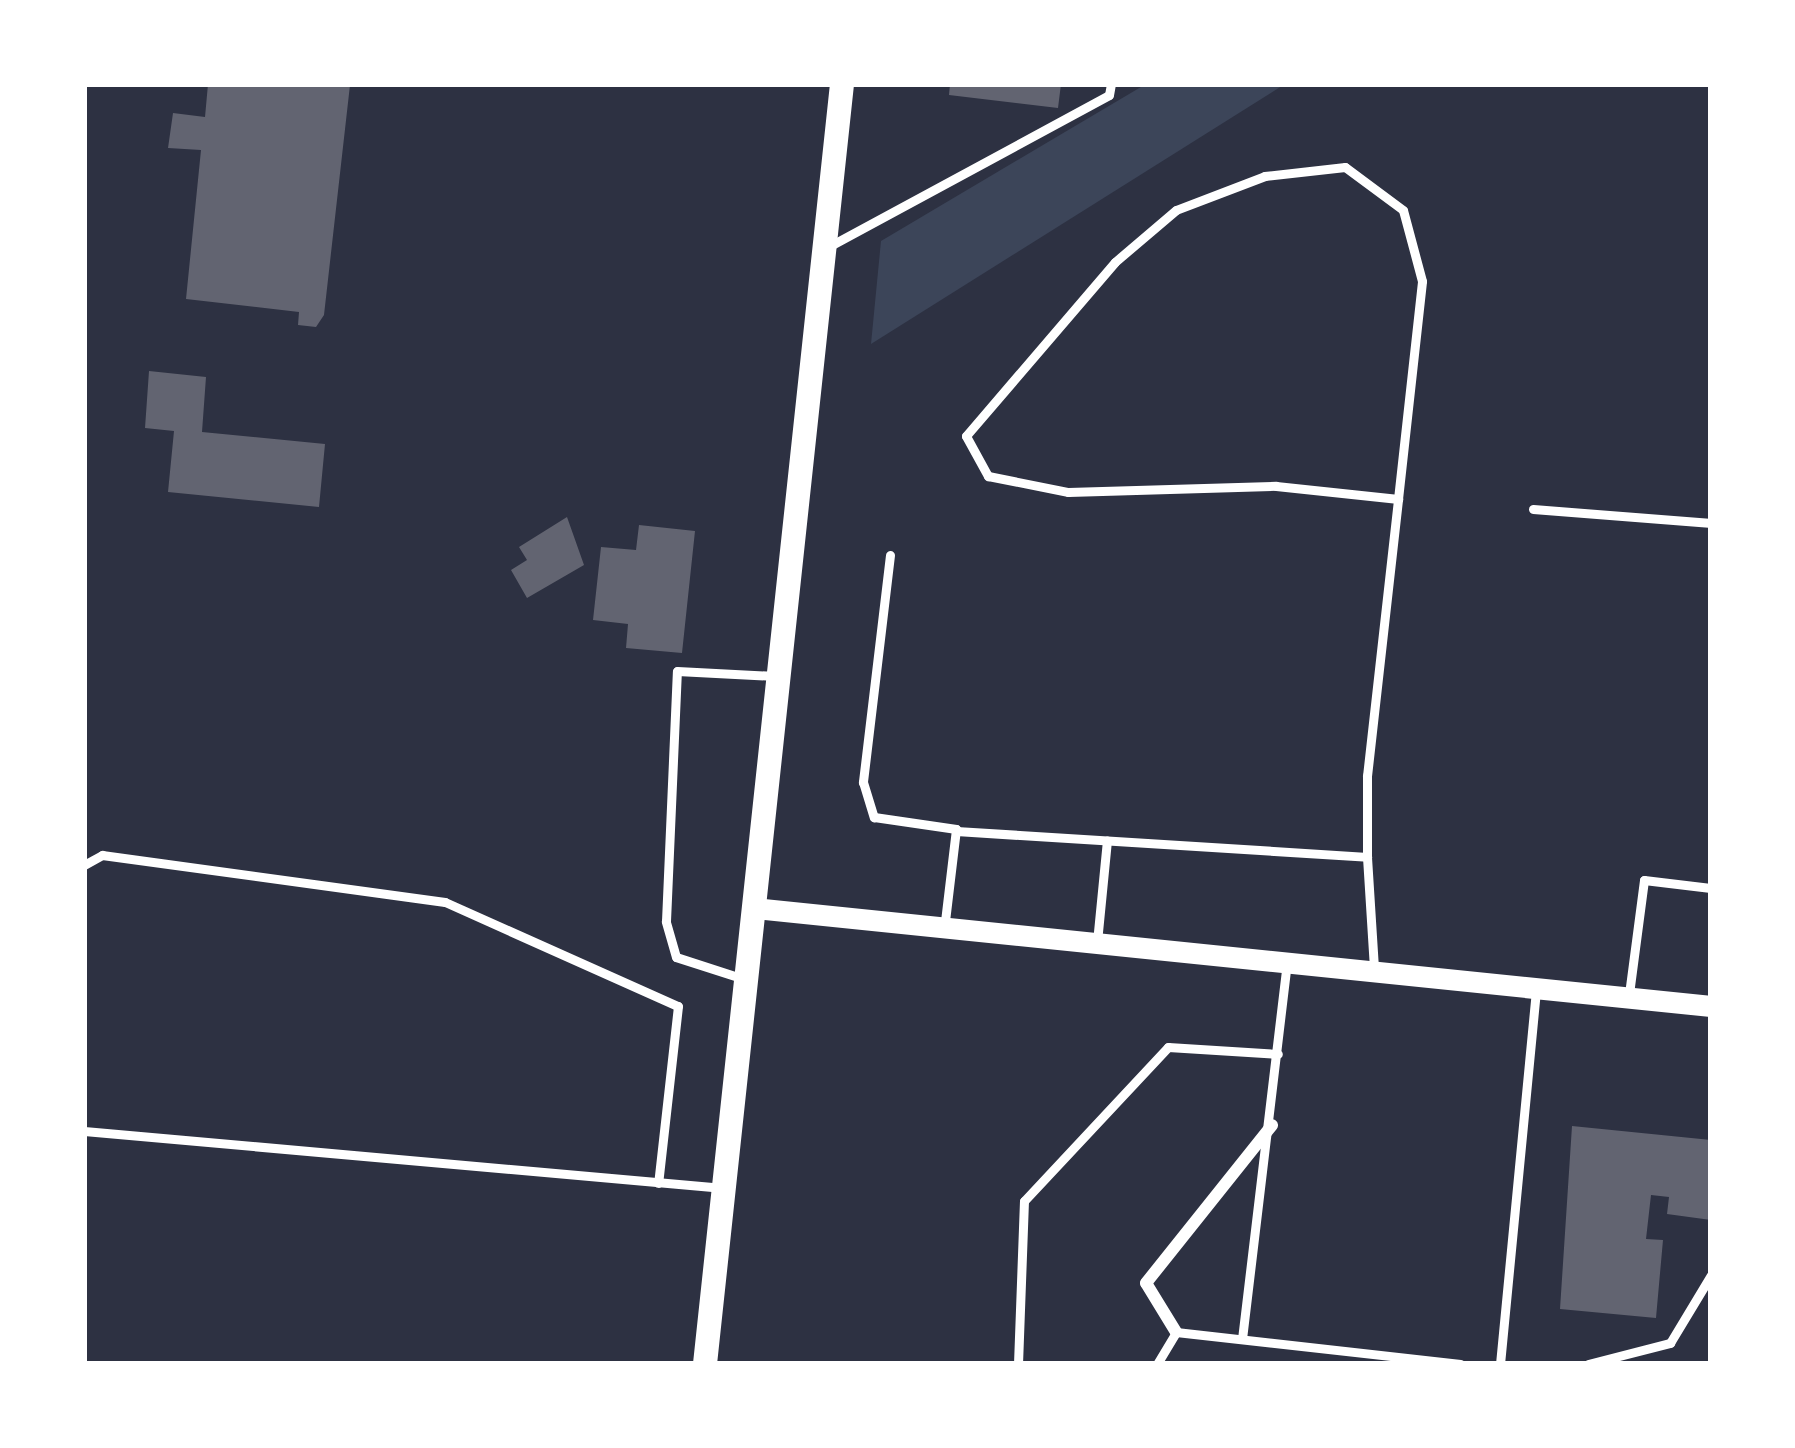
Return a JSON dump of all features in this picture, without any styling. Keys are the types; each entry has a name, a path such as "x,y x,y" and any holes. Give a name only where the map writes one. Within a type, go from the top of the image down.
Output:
{"main road":[{"path":"705,1364 842,84"}],"street":[{"path":"754,908 1711,1006"},
{"path":"1176,1332 1146,1282 1272,1125"}],"lane":[{"path":"825,249 1109,95 1111,84"},
{"path":"1374,972 1367,776 1423,281 1403,210 1345,167 1265,176 1176,210 1115,262 966,436 988,476 1068,492 1276,486 1398,500"},
{"path":"1533,508 1711,523"},
{"path":"890,555 863,782 874,817 956,831 1367,857"},
{"path":"746,980 676,957 665,921 676,671 779,676"},
{"path":"944,928 956,831"},
{"path":"1097,944 1107,840"},
{"path":"84,865 102,855 445,902 678,1006 658,1183"},
{"path":"1629,999 1644,880 1711,888"},
{"path":"1242,1339 1272,1125 1287,963"},
{"path":"1500,1364 1536,989"},
{"path":"1018,1364 1024,1201 1168,1047 1278,1054"},
{"path":"84,1131 723,1188"},
{"path":"1588,1364 1670,1342 1711,1275"},
{"path":"1157,1364 1176,1332 1460,1364"}],"shaded area":[{"path":"1146,84 1285,84 871,344 881,241"}],"building":[{"path":"208,84 350,85 324,315 316,327 298,325 299,312 186,299 201,150 168,148 173,113 205,117"},
{"path":"950,84 1061,84 1058,108 949,95"},
{"path":"149,371 206,377 202,432 325,444 319,507 168,492 174,431 145,428"},
{"path":"567,517 584,565 527,598 511,570 527,560 519,547"},
{"path":"639,525 695,531 682,653 626,648 628,624 593,620 601,547 636,550"},
{"path":"1572,1126 1711,1140 1711,1220 1667,1214 1669,1197 1651,1195 1646,1239 1663,1240 1656,1318 1560,1309"}]}
